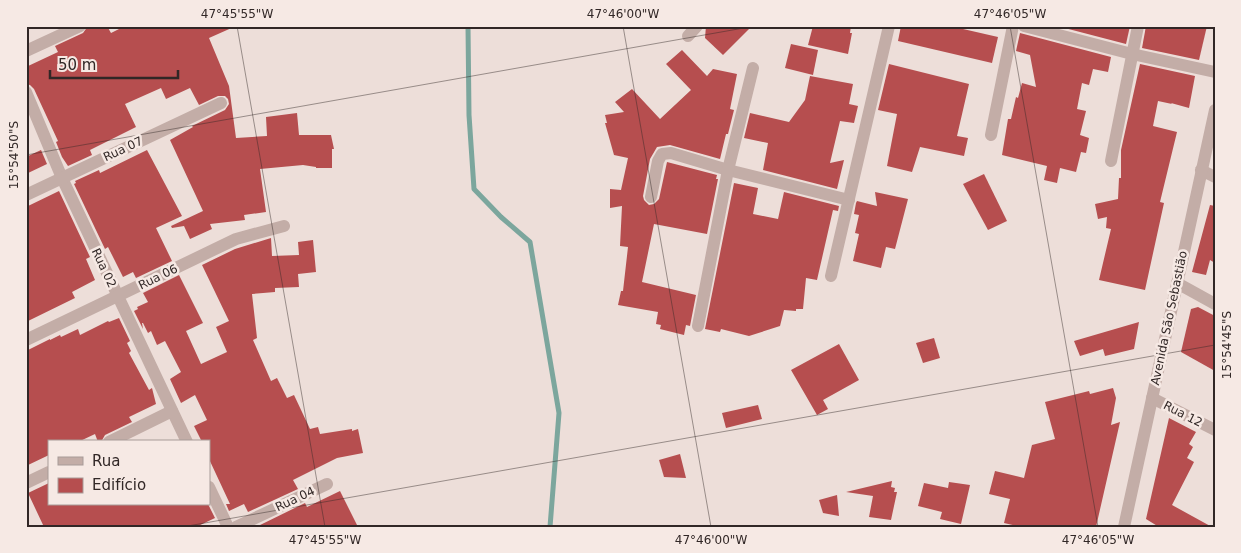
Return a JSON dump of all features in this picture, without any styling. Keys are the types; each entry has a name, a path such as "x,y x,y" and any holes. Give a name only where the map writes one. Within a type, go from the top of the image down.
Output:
{"street":[{"path":"26,51 80,26"},
{"path":"688,36 697,26"},
{"path":"830,276 889,26"},
{"path":"991,135 1013,26"},
{"path":"1024,26 1132,54 1215,72"},
{"path":"1111,161 1138,26"},
{"path":"698,326 728,170 753,68"},
{"name":"Rua 02","path":"26,92 62,178 186,440"},
{"name":"Rua 07","path":"26,195 221,103"},
{"name":"Avenida São Sebastião","path":"1125,526 1215,110"},
{"path":"651,197 658,162 662,154 671,153 728,170 849,200"},
{"path":"1201,170 1215,177"},
{"name":"Rua 06","path":"26,340 236,239 284,226"},
{"path":"1177,283 1215,304"},
{"name":"Rua 12","path":"1152,398 1215,430"},
{"path":"113,440 172,410"},
{"path":"26,483 48,472"},
{"name":"Rua 04","path":"236,527 326,484"},
{"path":"210,489 228,527"}],"building":[{"path":"88,26 107,26 111,33 125,26 236,26 209,38 229,86 236,138 267,136 266,117 297,113 299,135 331,135 334,149 332,149 332,168 316,168 303,165 260,169 266,212 244,215 245,220 210,224 212,229 190,239 184,226 172,228 171,226 203,211 170,140 192,126 225,110 229,104 228,99 225,96 218,96 199,105 190,88 166,99 161,88 125,104 136,127 90,150 92,155 68,166 62,157 56,142 58,141 34,89 26,84 26,67 58,52 55,46 83,33"},
{"path":"706,26 752,26 723,55 705,38"},
{"path":"813,26 851,26 850,33 852,33 848,54 808,45"},
{"path":"901,26 950,26 998,37 992,63 898,41"},
{"path":"1057,26 1130,26 1126,44"},
{"path":"1146,26 1207,26 1199,60 1142,48"},
{"path":"1020,33 1111,57 1108,72 1093,69 1089,85 1082,83 1077,109 1086,111 1080,135 1089,138 1086,153 1081,152 1076,172 1060,168 1057,183 1044,180 1047,166 1002,155 1008,119 1011,119 1016,97 1018,98 1022,83 1036,87 1030,55 1016,51"},
{"path":"791,44 818,50 813,75 785,68"},
{"path":"682,50 707,76 713,69 737,74 730,109 734,110 720,159 670,145 657,147 650,159 643,196 649,205 654,204 659,199 667,162 717,175 716,179 718,179 707,234 654,224 642,282 696,295 690,326 686,325 684,335 660,329 661,325 656,324 658,312 618,305 621,291 623,291 628,247 620,246 622,206 610,208 610,189 621,190 628,158 614,155 605,123 607,123 605,115 624,112 615,102 632,89 660,119 691,90 666,64"},
{"path":"889,64 969,84 957,136 968,138 964,156 920,147 912,172 887,166 897,114 878,110"},
{"path":"1140,64 1195,76 1189,108 1158,101 1153,126 1177,132 1160,202 1164,203 1145,290 1099,280 1111,229 1106,228 1107,217 1098,219 1095,204 1118,199 1119,178 1121,178 1121,150"},
{"path":"810,76 853,84 849,104 858,106 854,123 840,121 830,163 844,160 837,189 763,170 768,143 744,138 750,113 789,122 805,100"},
{"path":"41,150 47,164 26,174 26,157"},
{"path":"147,150 182,216 156,228 172,261 136,278 133,272 123,277 108,247 105,249 74,184 76,183 75,181 99,170 100,173"},
{"path":"984,174 1007,221 988,230 963,184"},
{"path":"734,183 758,188 753,214 778,219 784,192 839,206 838,211 833,210 817,280 806,278 803,309 796,309 796,311 784,310 780,326 749,336 721,329 720,332 705,329"},
{"path":"59,191 90,257 86,259 95,280 72,292 75,298 26,322 26,207"},
{"path":"875,192 908,199 895,249 886,247 881,268 853,261 859,234 855,233 859,215 854,214 856,203 857,201 877,206"},
{"path":"1210,205 1215,206 1215,263 1210,260 1206,275 1192,272"},
{"path":"271,238 272,256 299,255 298,242 313,240 316,272 298,274 299,287 275,288 275,292 252,294 257,338 253,340 271,381 277,378 287,398 294,395 310,429 318,427 320,434 358,429 363,453 337,458 293,480 298,489 248,512 244,504 229,511 226,504 230,504 210,461 210,440 201,440 194,426 207,420 195,395 181,403 170,379 181,372 165,341 157,345 151,331 148,333 142,323 143,329 134,311 138,309 137,307 148,302 143,293 179,275 203,323 186,331 201,364 227,352 216,327 229,321 202,265 235,249"},
{"path":"1198,307 1215,316 1215,371 1181,352 1191,309"},
{"path":"119,318 130,341 127,343 131,351 129,353 149,390 152,388 156,404 129,417 132,422 105,435 102,440 97,440 95,434 82,440 48,440 48,455 26,466 26,351 60,335 61,337 78,329 80,335"},
{"path":"1139,322 1134,349 1105,356 1103,349 1080,356 1074,341"},
{"path":"934,338 940,358 923,363 916,343"},
{"path":"839,344 859,380 823,400 828,409 817,415 791,370"},
{"path":"1113,388 1116,398 1111,425 1120,422 1096,527 1021,527 1004,523 1010,499 989,494 995,471 1024,478 1032,445 1055,439 1045,402 1089,391 1090,394"},
{"path":"758,405 762,419 726,428 722,413"},
{"path":"1169,418 1196,432 1189,444 1193,447 1187,458 1194,462 1172,505 1212,527 1159,527 1146,519"},
{"path":"680,454 686,478 664,477 659,460"},
{"path":"892,481 891,487 895,488 894,492 897,492 891,520 869,517 873,496 846,492"},
{"path":"949,482 970,485 961,524 940,519 942,512 918,506 924,483 948,488"},
{"path":"48,483 48,506 209,506 215,518 196,527 44,527 28,493"},
{"path":"340,491 358,527 256,527 305,503 307,507"},
{"path":"837,495 839,516 823,513 819,500"}],"waterway":[{"path":"468,26 469,115 474,189 501,217 530,242 559,413 550,527"}]}
